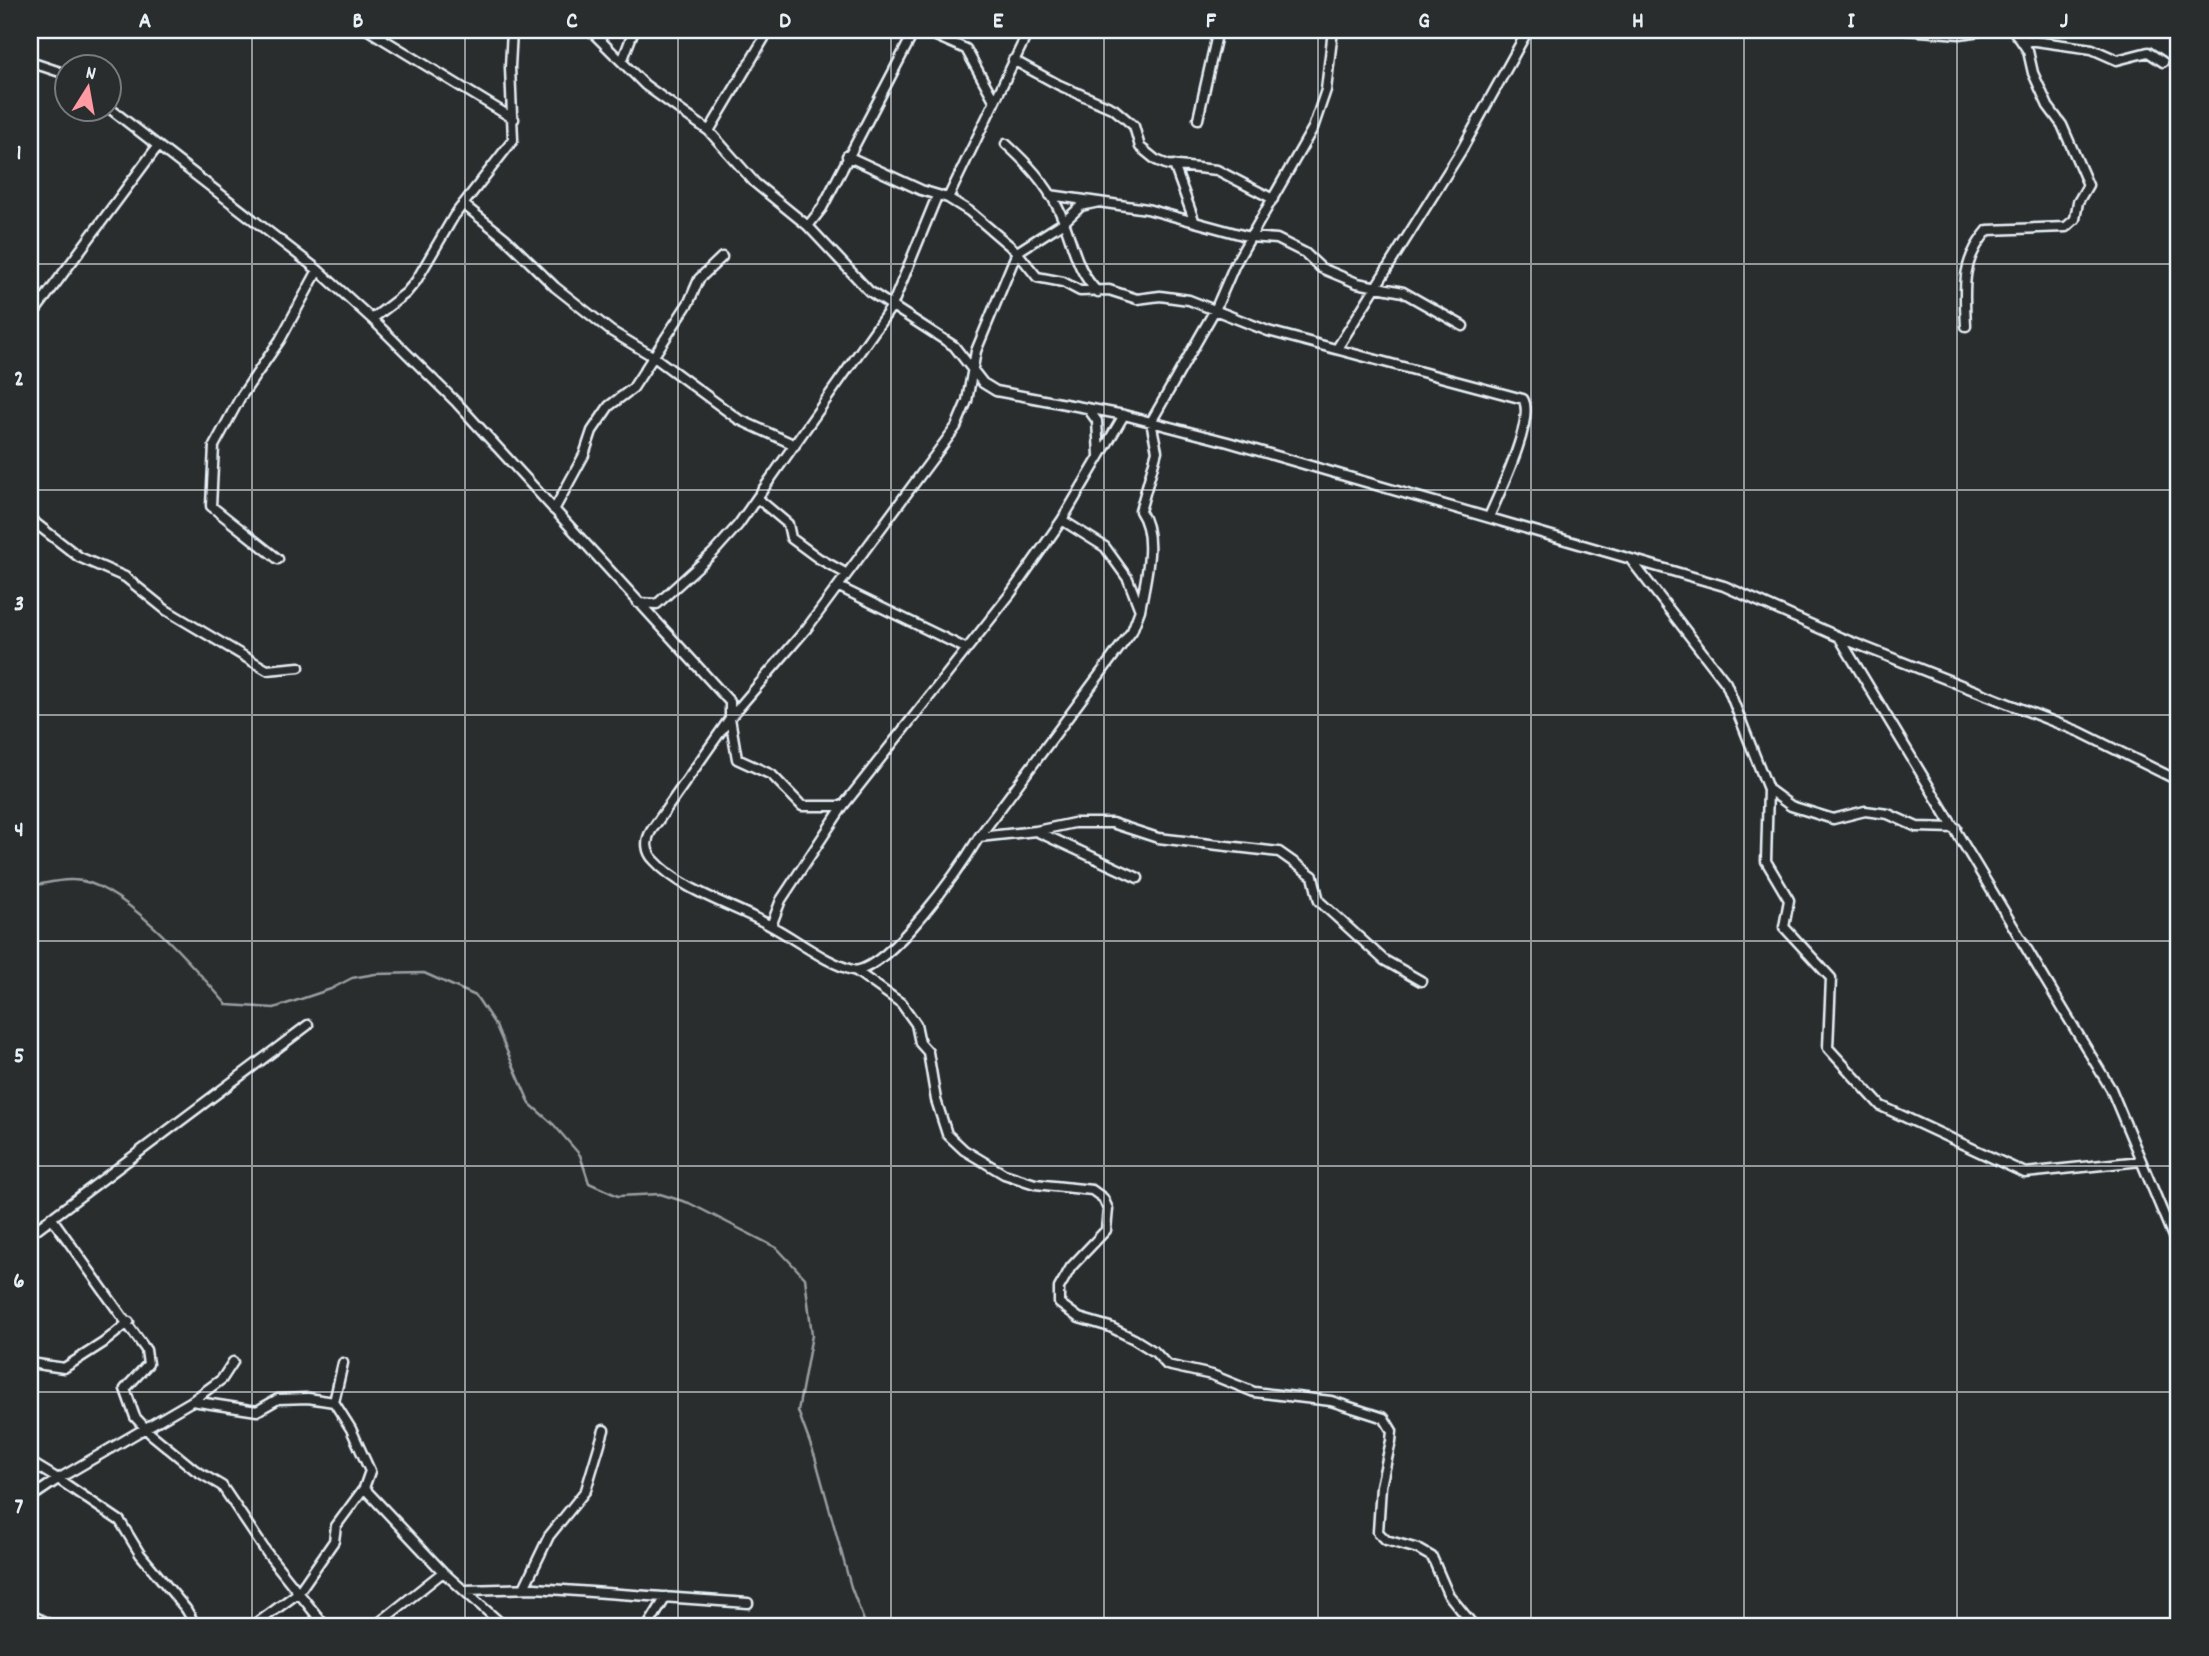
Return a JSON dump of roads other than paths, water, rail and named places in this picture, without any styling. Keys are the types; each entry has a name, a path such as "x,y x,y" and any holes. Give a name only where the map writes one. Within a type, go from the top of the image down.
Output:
{"street":[{"path":"368,30 514,119"},
{"path":"372,319 406,293 416,281 427,257 463,205 507,151 515,133 510,67 512,30"},
{"path":"590,30 623,59 645,85 709,131 755,183 808,226 869,291 954,346 983,383 996,391 1151,422 1724,586 1839,637 2036,713 2179,781"},
{"path":"623,59 635,30"},
{"path":"709,131 769,30"},
{"path":"808,226 821,208 912,41 915,30"},
{"path":"922,30 932,37 953,41 965,49 994,100"},
{"path":"948,198 1029,30"},
{"path":"1198,119 1219,30"},
{"path":"856,971 878,961 894,946 949,882 979,837 1132,631 1140,610 1148,544 1147,521 1140,512 1157,451 1151,422 1216,308 1230,274 1321,109 1333,30"},
{"path":"1338,347 1461,151 1528,30"},
{"path":"1906,30 1960,34 1986,30"},
{"path":"1966,326 1965,272 1972,248 1987,230 2066,227 2076,219 2078,202 2088,185 2062,125 2048,106 2033,73 2028,51 2013,30"},
{"path":"2020,39 2092,48 2117,60 2148,52 2163,62"},
{"path":"1013,60 1059,85 1114,109 1134,126 1140,147 1156,160 1217,170 1273,200"},
{"path":"30,62 52,69"},
{"path":"122,118 318,270 457,403 730,702 737,759 772,775 802,806 843,806"},
{"path":"1006,144 1027,163 1051,195 1085,280 1098,292"},
{"path":"30,318 157,147"},
{"path":"848,156 937,196 948,198 969,211 1017,252 1037,278 1063,282 1080,291 1109,290 1137,299 1174,297 1216,308 1268,331 1338,347 1523,400 1525,414 1510,471 1489,517"},
{"path":"1174,165 1194,220"},
{"path":"1051,195 1147,209 1250,237 1277,239 1305,253 1321,268 1357,283 1402,292 1463,326"},
{"path":"638,603 657,604 713,553 757,498 892,306 937,196"},
{"path":"1099,202 1081,206 1064,222 1017,252 976,351 967,401 956,427 839,587 730,718 651,831 647,848 653,859 677,879 771,926 833,962 856,971 901,1003 916,1024 920,1043 928,1052 936,1100 947,1133 964,1150 1004,1174 1035,1184 1092,1190 1103,1198 1108,1209 1106,1230 1071,1267 1059,1288 1059,1303 1079,1318 1110,1327 1134,1339 1155,1352 1167,1365 1212,1375 1254,1392 1331,1401 1384,1418 1392,1431 1381,1486 1378,1532 1386,1540 1418,1549 1432,1557 1448,1594 1474,1626"},
{"path":"463,205 505,238 555,287 611,331 654,357 738,419 795,445"},
{"path":"554,510 584,455 593,431 609,406 633,388 689,302 699,279 722,257"},
{"path":"278,559 211,506 214,446 240,398 280,340 318,270"},
{"path":"1089,410 1097,421 1099,455"},
{"path":"771,926 781,900 843,806 1011,593 1062,520 1124,415"},
{"path":"757,498 788,524 791,538 818,558 847,574"},
{"path":"30,519 79,557 125,577 166,610 267,670 299,667"},
{"path":"1062,520 1105,547 1128,579 1140,610"},
{"path":"1631,560 1726,683 1768,789 1766,861 1789,900 1784,927 1831,978 1828,1048 1881,1106 2025,1173 2141,1161"},
{"path":"839,587 967,649"},
{"path":"1839,637 2111,1088 2179,1251"},
{"path":"1768,789 1791,806 1833,819 1865,811 1888,814 1917,827 1956,828"},
{"path":"979,837 1036,831 1074,823 1112,823 1158,838 1279,852 1313,876 1319,901 1384,961 1421,981"},
{"path":"1036,831 1138,878"},
{"path":"30,1234 308,1025"},
{"path":"51,1217 129,1322 146,1350 148,1364 125,1389 135,1417 195,1470 222,1486 298,1593 325,1626"},
{"path":"30,1363 64,1367 103,1343 129,1322"},
{"path":"30,1498 192,1401 222,1379 233,1362"},
{"path":"253,1626 298,1593 334,1541 336,1526 364,1488 370,1471 334,1402 343,1363"},
{"path":"192,1401 257,1411 278,1399 308,1398 334,1402"},
{"path":"524,1588 549,1536 586,1490 604,1430"},
{"path":"30,1462 120,1521 140,1554 186,1609 196,1626"},
{"path":"364,1488 443,1572 504,1626"},
{"path":"374,1626 443,1572"},
{"path":"465,1590 524,1588 748,1603"},
{"path":"648,1626 666,1597"},
{"path":"30,1614 52,1626"}],"waterway":[{"path":"30,886 73,880 92,884 113,894 156,929 227,1005 274,1008 331,989 352,978 375,974 424,973 476,996 496,1026 530,1104 554,1125 580,1155 589,1183 618,1196 660,1194 689,1203 777,1248 805,1278 812,1335 798,1411 815,1457 851,1587 866,1626"}]}
